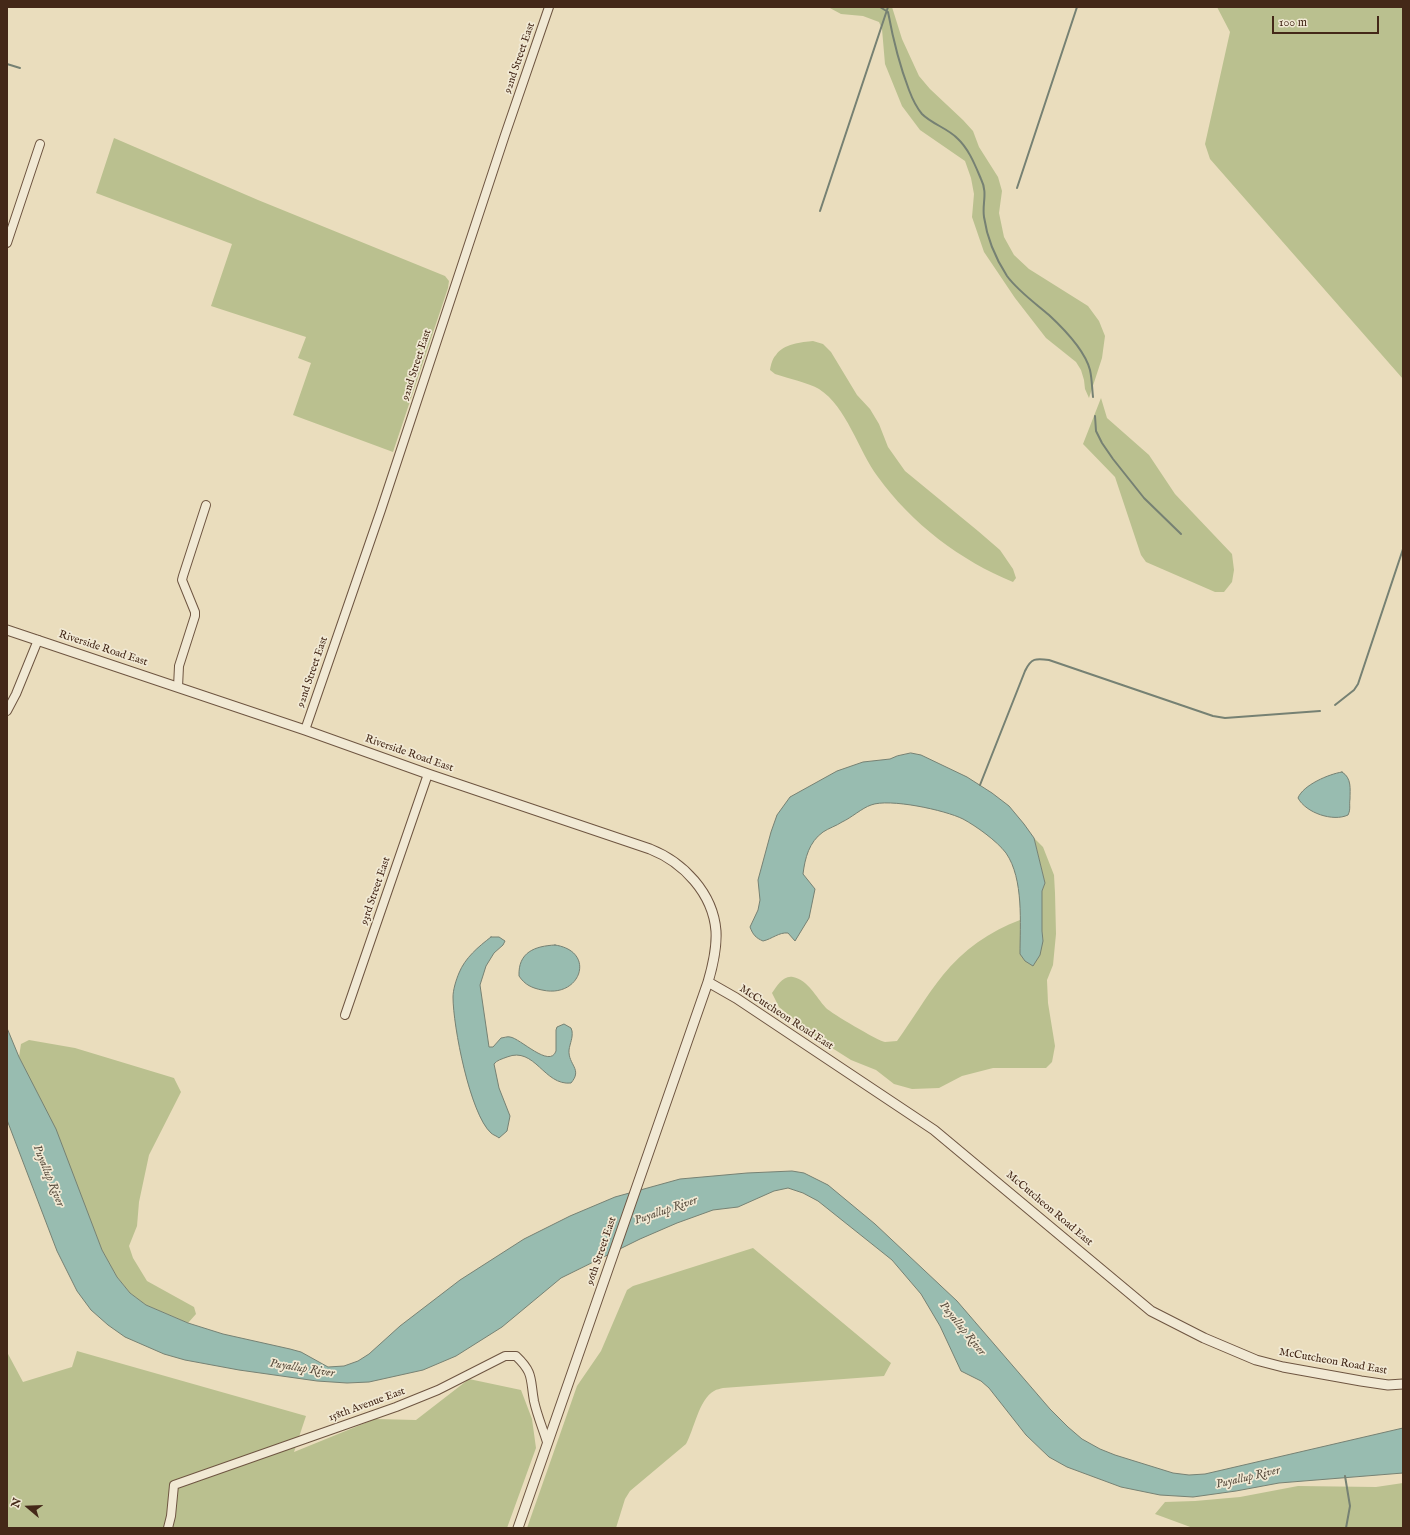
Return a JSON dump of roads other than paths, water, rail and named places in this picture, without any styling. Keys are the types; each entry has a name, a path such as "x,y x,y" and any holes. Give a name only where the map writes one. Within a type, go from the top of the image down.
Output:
{"street":[{"name":"92nd Street East","path":"305,730 384,502 505,135 549,7"},
{"path":"7,243 40,144"},
{"path":"178,687 179,666 195,616 195,612 182,580 206,505"},
{"name":"Riverside Road East","path":"7,630 305,730 664,855 696,882 709,905 716,929 716,942 715,955 708,982"},
{"path":"7,711 38,640"},
{"name":"93rd Street East","path":"345,1015 428,774"},
{"name":"96th Street East","path":"518,1528 708,982"},
{"name":"McCutcheon Road East","path":"708,982 736,998 934,1130 1151,1310 1204,1338 1256,1360 1361,1381 1388,1385 1403,1384"},
{"name":"158th Avenue East","path":"168,1528 171,1516 174,1485 396,1407 438,1390 505,1356 516,1356 526,1365 531,1375 534,1401 547,1442"}],"water":[{"path":"911,753 921,755 967,777 992,793 1009,806 1034,838 1045,883 1042,891 1043,941 1040,955 1033,966 1025,961 1020,954 1020,902 1016,876 1006,853 986,834 963,819 944,812 903,804 879,803 871,805 823,832 814,841 808,851 803,874 815,889 809,918 795,941 788,933 785,933 763,941 752,932 750,927 758,910 760,900 758,880 771,832 777,815 790,797 837,771 863,762 890,759"},
{"path":"1342,772 1347,777 1350,784 1350,809 1348,815 1342,817 1328,817 1320,815 1307,808 1298,798 1305,789 1317,781 1330,775"},
{"path":"491,937 499,937 505,941 503,945 494,953 486,966 480,985 489,1047 493,1047 501,1038 509,1037 541,1055 548,1057 553,1056 556,1051 557,1027 564,1024 571,1028 572,1031 569,1055 576,1074 571,1083 562,1082 554,1079 532,1061 517,1055 507,1057 495,1063 499,1088 510,1116 507,1131 499,1138 491,1133 483,1123 476,1108 459,1048 453,997 457,979 465,962"},
{"path":"555,945 568,949 576,956 580,964 579,973 574,981 566,988 555,991 542,990 526,984 519,976 521,961 529,952 535,949"},
{"name":"Puyallup River","path":"7,1028 19,1057 56,1129 102,1250 117,1277 130,1293 146,1305 188,1323 223,1334 301,1352 328,1367 344,1366 358,1361 369,1354 400,1326 460,1280 524,1239 570,1216 615,1197 680,1179 747,1173 792,1171 804,1173 828,1185 875,1224 957,1301 1050,1409 1068,1427 1082,1439 1100,1449 1173,1473 1189,1475 1205,1474 1403,1428 1403,1473 1279,1483 1193,1497 1160,1495 1121,1487 1067,1467 1049,1457 1026,1435 989,1388 981,1381 961,1371 940,1326 921,1294 892,1260 818,1201 803,1193 788,1188 774,1191 738,1207 713,1210 677,1223 640,1239 561,1278 502,1327 456,1356 423,1370 369,1382 347,1383 317,1381 239,1370 185,1360 164,1354 125,1337 91,1310 77,1291 57,1251 7,1120"}],"waterway":[{"path":"880,7 888,12 899,61 916,106 930,121 949,131 957,138 965,147 974,163 984,189 985,225 992,248 999,263 1016,287 1055,320 1079,348 1090,370 1093,397"},
{"path":"820,211 888,7"},
{"path":"1017,188 1077,7"},
{"path":"7,64 20,68"},
{"path":"1095,416 1096,431 1113,459 1144,498 1181,534"},
{"path":"1335,705 1354,690 1358,684 1403,549"},
{"path":"980,785 1025,671 1029,664 1037,659 1049,660 1213,716 1225,718 1320,711"},
{"path":"1345,1476 1350,1506 1346,1528"}]}
